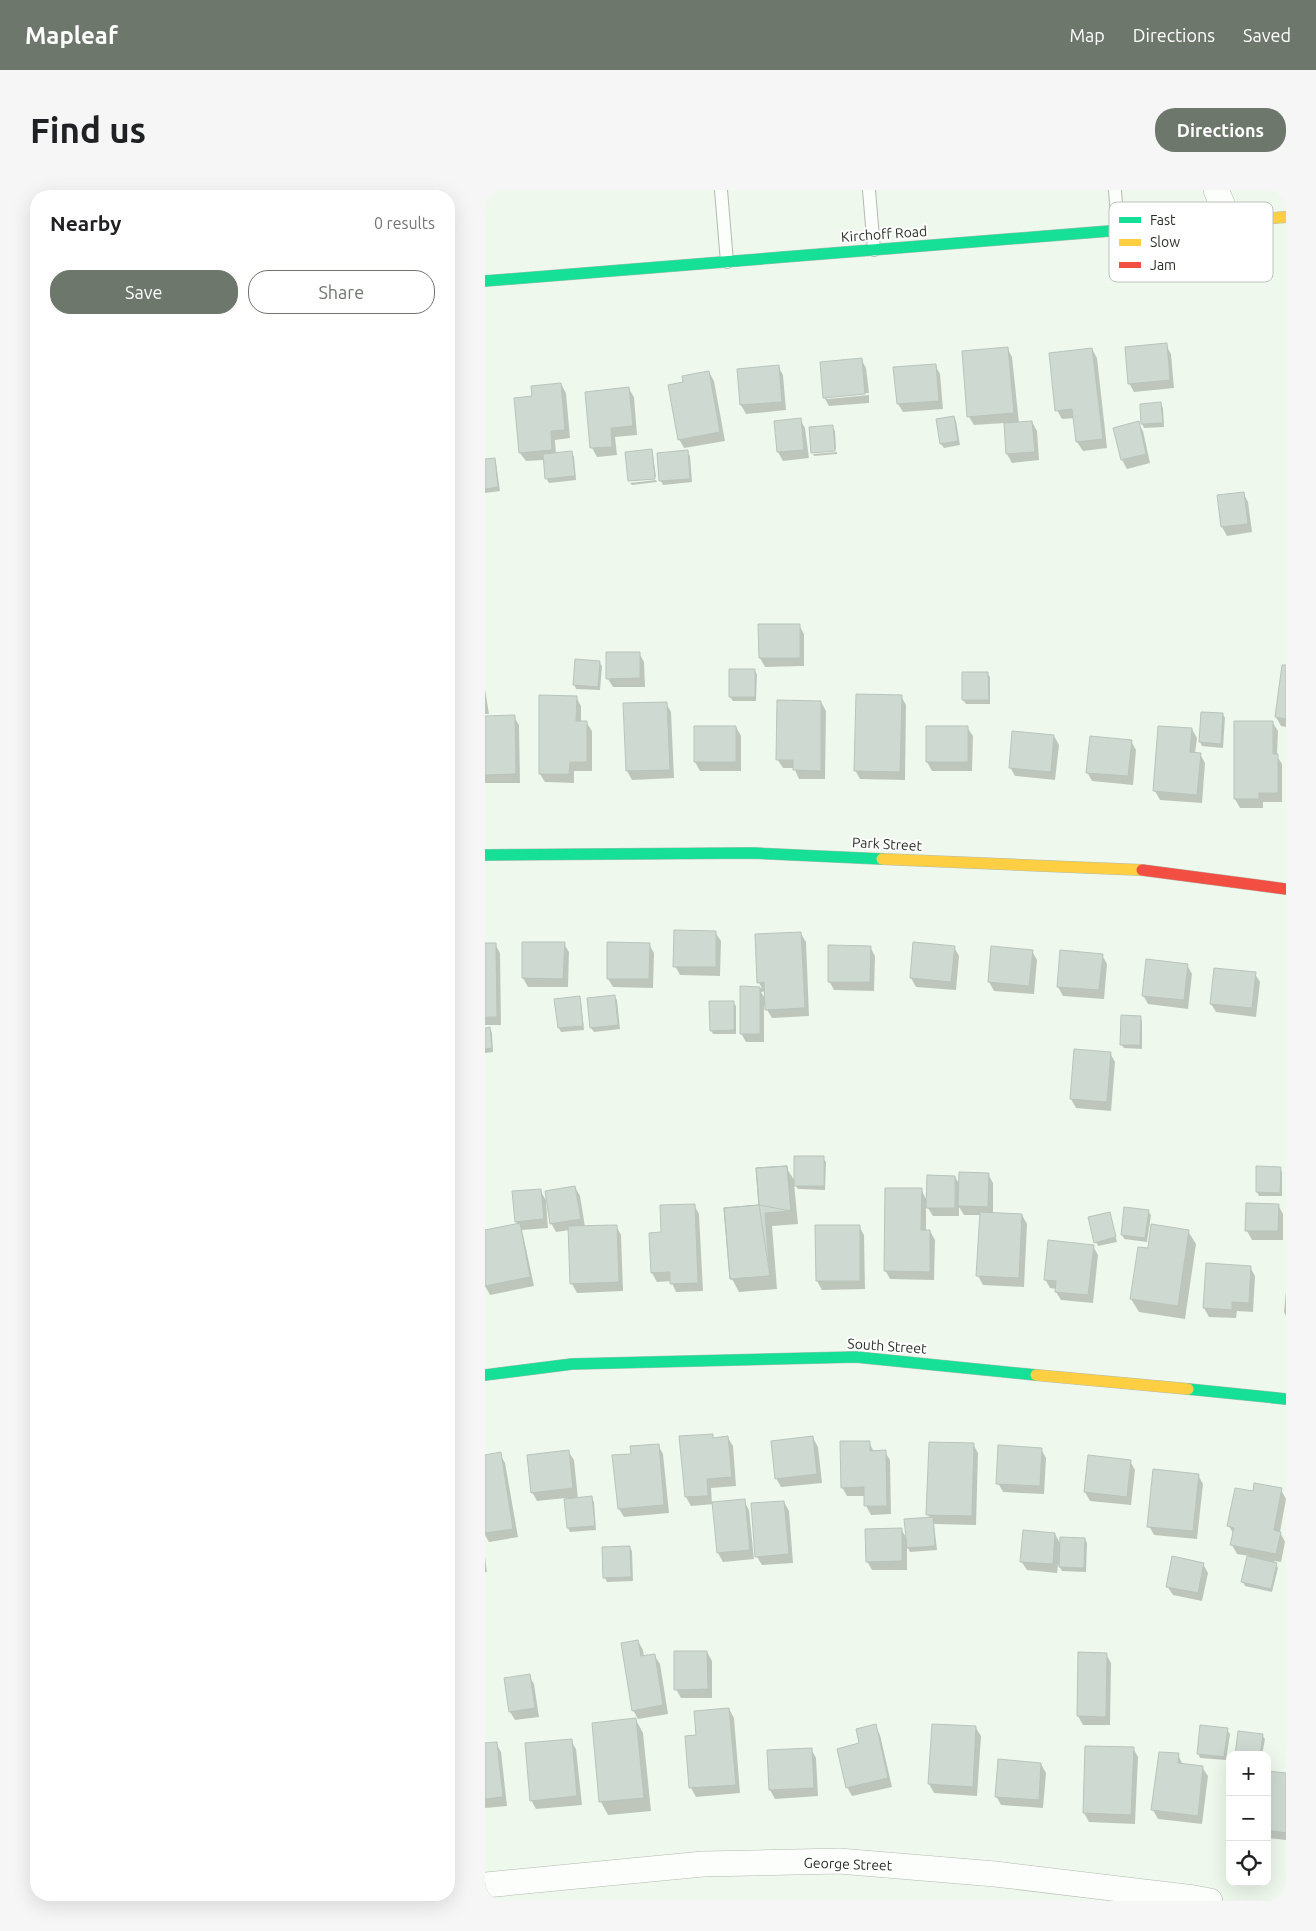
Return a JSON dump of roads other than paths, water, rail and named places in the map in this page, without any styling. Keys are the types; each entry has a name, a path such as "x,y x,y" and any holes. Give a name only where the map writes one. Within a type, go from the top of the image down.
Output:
{"street":[{"path":"1216,190 1221,202"},
{"name":"Kirchoff Road","path":"1273,218 1286,217"},
{"name":"Kirchoff Road","path":"485,281 1109,233"},
{"name":"Park Street","path":"485,855 753,853 1152,870 1286,889"},
{"name":"South Street","path":"485,1375 572,1364 856,1357 1286,1399"},
{"name":"George Street","path":"485,1885 703,1864 839,1861 995,1874 1210,1901"}],"lane":[{"path":"721,190 727,262"},
{"path":"869,190 874,250"}]}
